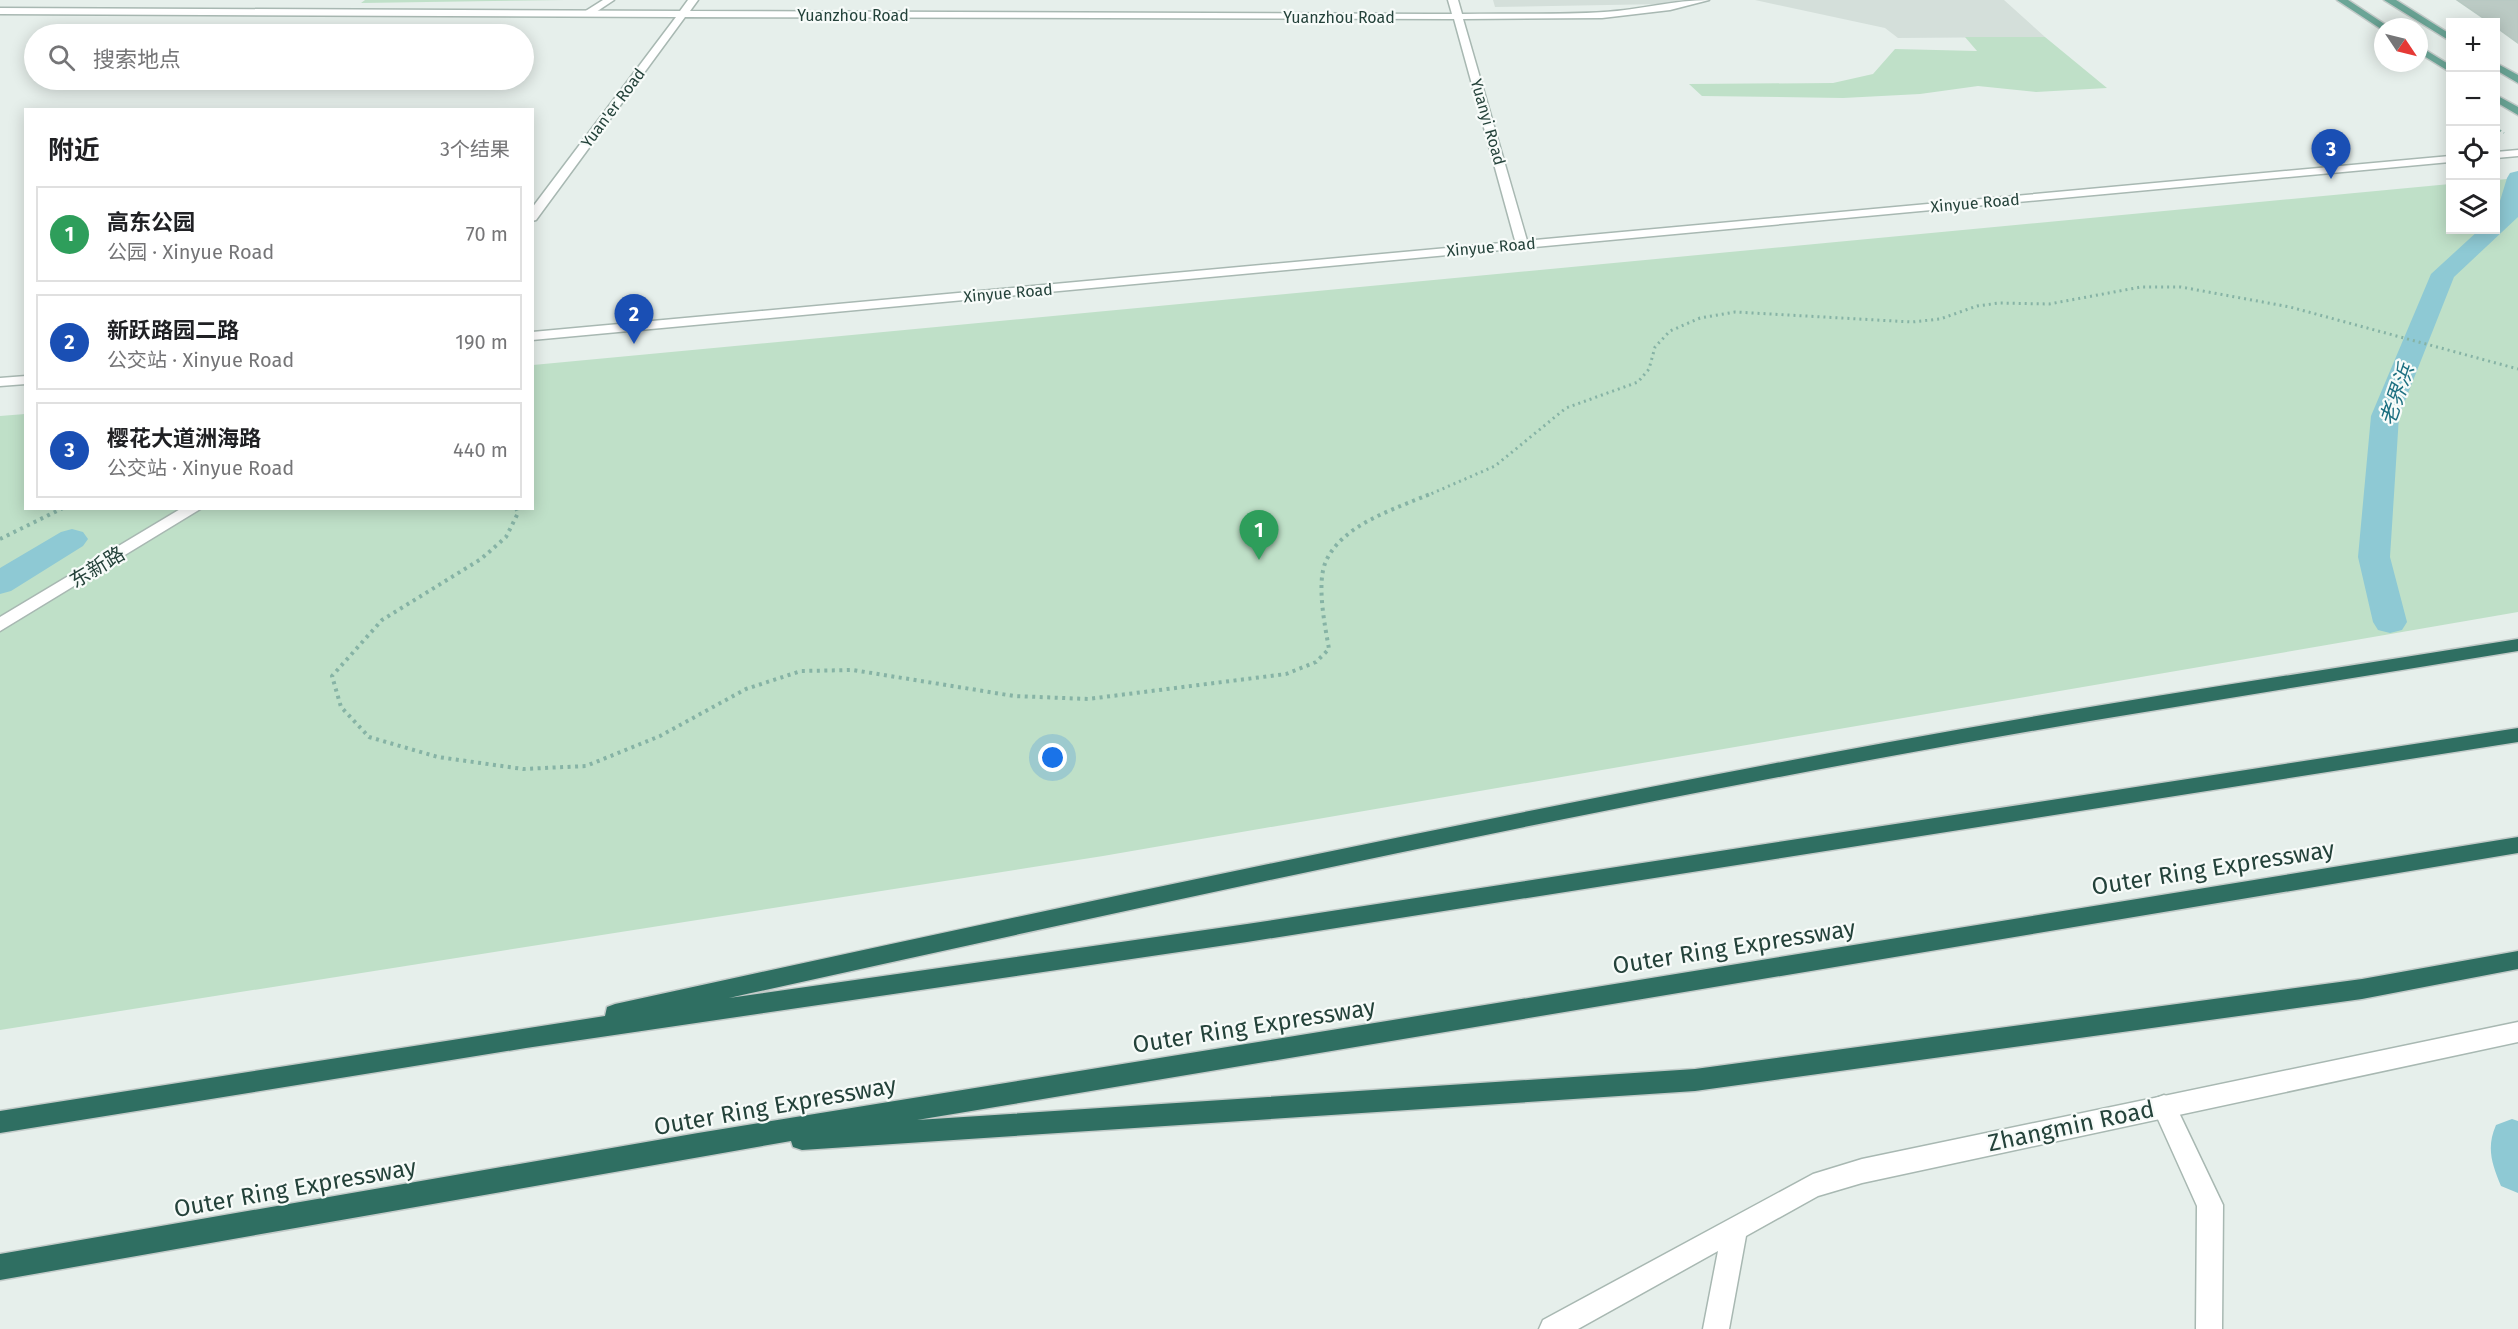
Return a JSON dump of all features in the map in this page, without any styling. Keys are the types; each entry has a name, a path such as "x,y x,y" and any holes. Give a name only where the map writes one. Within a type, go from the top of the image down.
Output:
{"highway":[{"path":"444,1051 1041,920 1577,809 1888,749 2518,645"},
{"path":"0,1122 444,1051 1258,931 2518,735"},
{"name":"Outer Ring Expressway","path":"0,1267 698,1145 2518,845"},
{"path":"698,1145 1695,1080 2362,989 2518,960"}],"main road":[{"path":"2342,0 2374,21"},
{"path":"2389,0 2446,35"},
{"path":"2428,55 2446,66"},
{"path":"2500,69 2518,80"},
{"path":"2500,101 2518,112"}],"street":[{"path":"587,14 609,0"},
{"name":"Yuan'er Road","path":"534,214 693,0"},
{"name":"Yuanyi Road","path":"1453,0 1522,244"},
{"name":"Yuanzhou Road","path":"0,11 1458,16 1636,13 1704,0"},
{"path":"2500,155 2518,153"},
{"name":"Xinyue Road","path":"534,336 2446,159"},
{"path":"0,382 24,380"},
{"name":"东新路","path":"0,625 191,510"},
{"name":"Zhangmin Road","path":"1552,1329 1813,1186 1862,1171 2518,1032"},
{"path":"2164,1106 2210,1205 2210,1329"},
{"path":"1716,1329 1735,1228"}],"path":[{"path":"517,510 518,513 506,537 490,552 382,620 332,676 341,707 369,736 438,757 523,769 586,766 660,736 746,689 801,671 853,670 1014,696 1088,699 1286,674 1316,662 1329,649 1321,599 1325,562 1344,536 1386,513 1495,466 1566,408 1638,382 1649,369 1655,347 1670,331 1700,318 1735,312 1912,322 1940,319 1977,306 1999,303 2049,304 2141,287 2171,287 2290,307 2518,369"},
{"path":"0,539 59,510"}],"shaded area":[{"path":"1493,0 1680,0 1663,4 1495,7"},
{"path":"1755,0 2004,0 2045,37 1898,38 1885,28"}],"green space":[{"path":"365,0 565,0 361,3"},
{"path":"1965,37 2045,37 2107,88 2036,92 1978,86 1920,94 1843,98 1702,96 1689,84 1833,83 1873,74 1895,49 1977,51"},
{"path":"2518,178 2518,612 1103,856 0,1030 0,416 24,414 24,510 534,510 534,365 2446,184 2446,234 2500,234 2500,180"}],"building":[{"path":"2457,0 2518,0 2518,43 2500,30 2500,18 2483,18"}],"waterway":[{"name":"老界浜","path":"2500,223 2508,215 2518,178"},
{"name":"老界浜","path":"2390,622 2374,557 2385,416 2443,274 2488,234"},
{"path":"0,583 72,539"},
{"name":"老界浜","path":"2512,1141 2518,1170"}],"place":[{"name":"樱花大道洲海路","path":"2331,179"},
{"name":"新跃路园二路","path":"634,344"},
{"name":"高东公园","path":"1259,560"}]}
